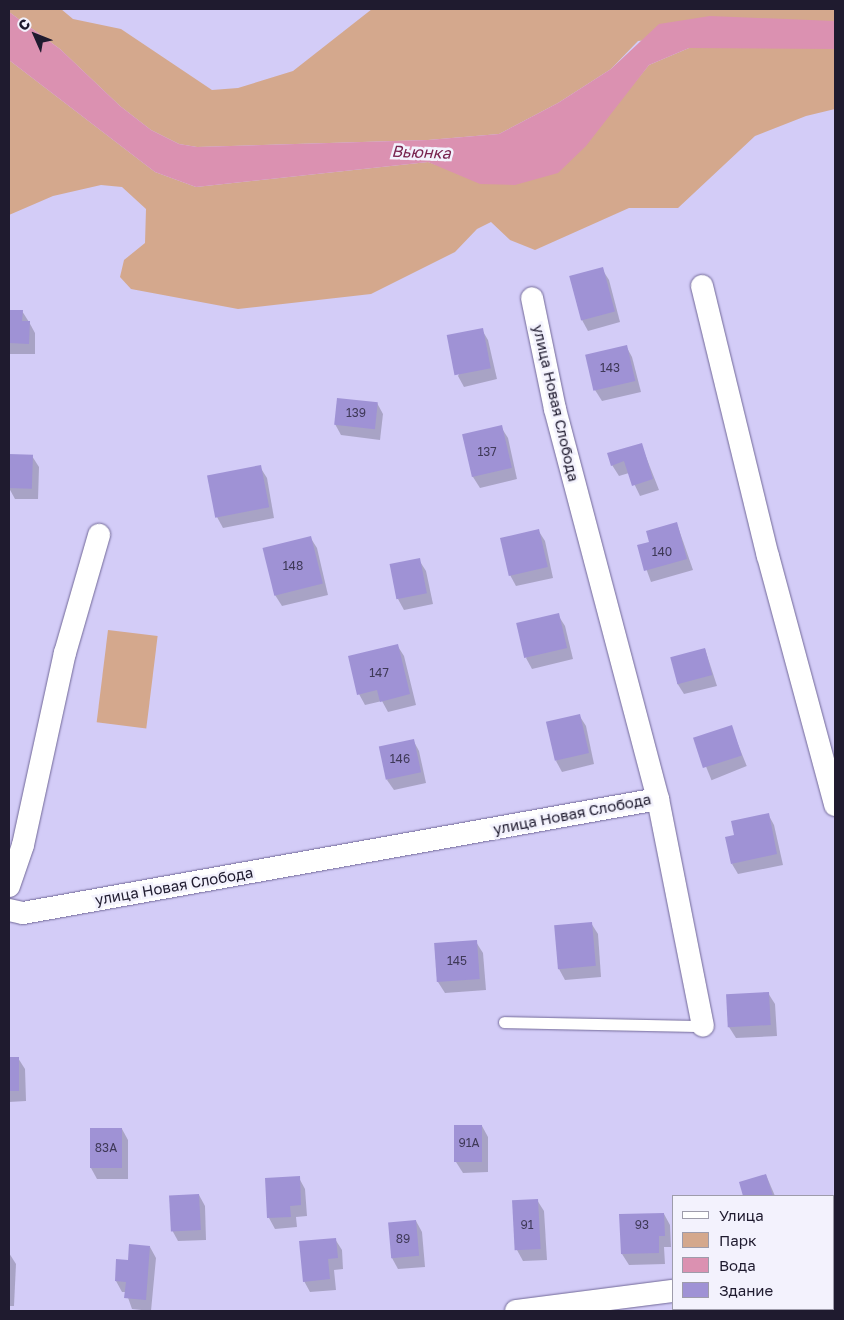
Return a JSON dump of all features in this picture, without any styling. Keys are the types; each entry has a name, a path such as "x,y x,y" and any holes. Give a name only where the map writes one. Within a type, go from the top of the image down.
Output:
{"street":[{"path":"702,286 768,556 835,805"},
{"name":"улица Новая Слобода","path":"9,910 23,913 658,799 556,409 532,298"},
{"path":"9,886 23,845 65,653 98,535"},
{"path":"658,799 703,1026"},
{"path":"516,1311 672,1291"}],"lane":[{"path":"504,1022 703,1026"}],"green space":[{"path":"9,9 61,9 73,19 121,29 212,90 238,88 293,71 372,9 835,9 835,21 638,41 611,69 558,103 499,134 428,140 197,147 179,144 151,130 120,106 60,49 9,12"},
{"path":"816,47 835,49 835,109 806,116 755,136 678,208 629,208 535,250 510,240 491,222 477,229 455,252 371,294 238,309 131,289 120,277 124,260 145,243 146,209 122,187 101,185 53,196 9,215 9,60 155,172 196,187 428,162 451,170 626,93 649,65 689,48"},
{"path":"108,630 158,636 146,728 97,722"}],"water":[{"name":"Вьюнка","path":"9,12 60,49 120,106 151,130 179,144 197,147 428,140 499,134 558,103 611,69 659,24 710,16 835,21 835,49 689,48 649,65 586,146 558,173 515,185 480,184 428,162 196,187 155,172 9,60"}],"building":[{"path":"603,267 615,311 581,320 569,276"},
{"path":"9,310 23,310 22,321 30,321 29,344 9,343"},
{"path":"483,328 491,368 455,375 447,335"},
{"path":"627,345 635,381 593,391 585,355"},
{"path":"337,398 378,402 375,429 334,425"},
{"path":"502,425 512,468 472,477 462,434"},
{"path":"642,443 653,479 632,486 624,461 611,466 607,453"},
{"path":"9,454 33,455 32,489 9,488"},
{"path":"261,465 269,507 215,518 207,475"},
{"path":"677,522 687,559 644,571 637,545 649,542 646,531"},
{"path":"539,529 548,567 509,576 500,538"},
{"path":"311,536 323,584 274,596 262,548"},
{"path":"420,558 427,593 396,599 390,564"},
{"path":"559,613 567,648 524,658 516,623"},
{"path":"398,644 410,694 380,702 377,690 357,695 348,656"},
{"path":"705,648 712,675 677,684 670,657"},
{"path":"580,714 589,753 555,761 546,722"},
{"path":"732,725 742,755 703,768 693,738"},
{"path":"414,739 421,772 386,780 379,746"},
{"path":"769,813 777,854 731,864 725,837 734,835 731,821"},
{"path":"592,922 596,966 558,969 554,925"},
{"path":"477,940 480,979 437,982 434,943"},
{"path":"769,992 771,1025 728,1027 726,994"},
{"path":"9,1057 19,1057 19,1091 9,1091"},
{"path":"454,1125 482,1125 482,1162 454,1162"},
{"path":"90,1128 122,1128 122,1168 90,1168"},
{"path":"766,1174 773,1195 743,1195 739,1182"},
{"path":"300,1176 301,1205 290,1206 291,1217 267,1218 265,1178"},
{"path":"199,1194 201,1230 171,1232 169,1196"},
{"path":"538,1199 541,1249 515,1250 512,1200"},
{"path":"664,1213 665,1236 659,1236 659,1253 621,1254 619,1214"},
{"path":"416,1220 419,1256 391,1258 388,1222"},
{"path":"336,1238 338,1258 328,1259 330,1279 303,1282 299,1241"},
{"path":"129,1244 150,1246 146,1300 124,1298 126,1282 115,1281 116,1259 128,1260"}]}
